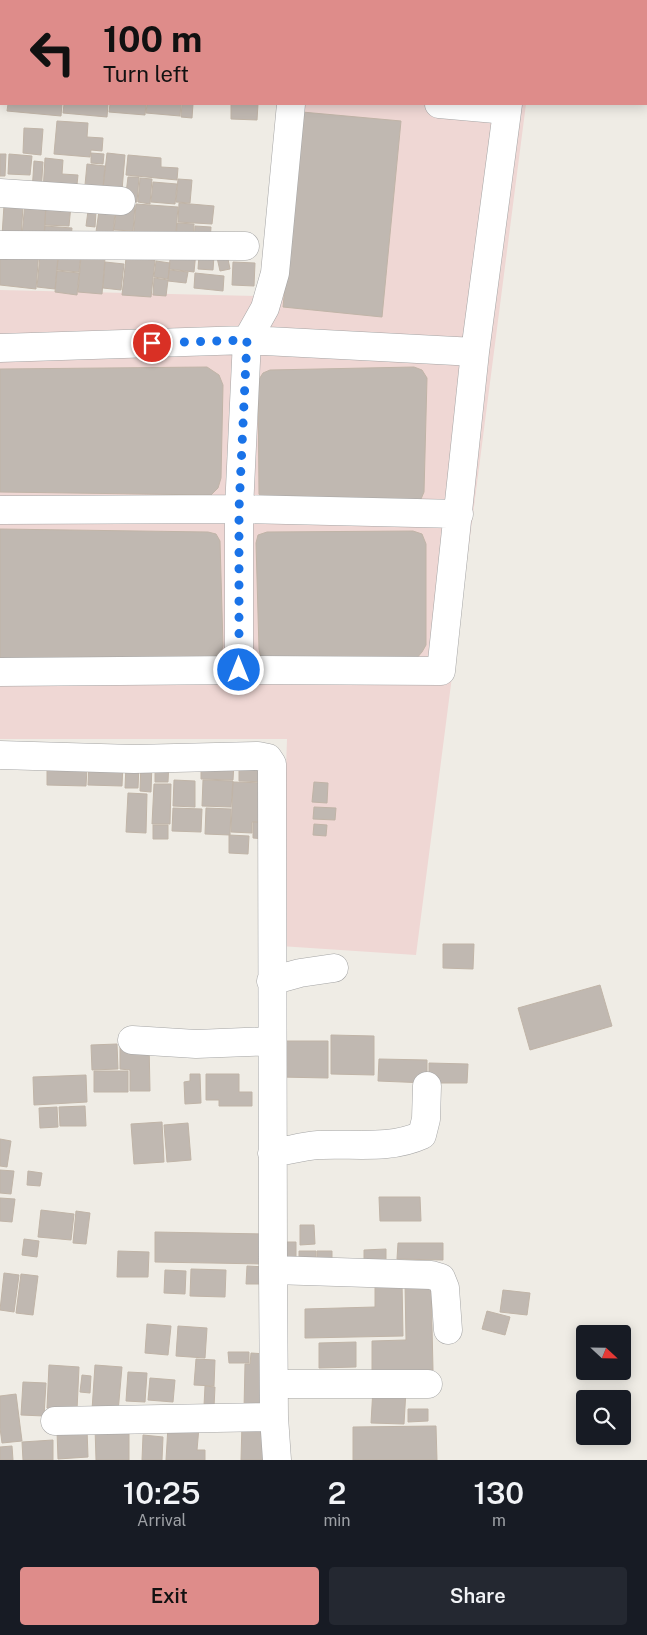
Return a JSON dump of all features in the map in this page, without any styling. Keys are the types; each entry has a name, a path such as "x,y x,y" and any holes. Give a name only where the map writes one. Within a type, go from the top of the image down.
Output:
{"street":[{"path":"239,670 239,509 247,340 265,308 274,273 291,105"},
{"path":"0,672 441,671 475,352 508,107 462,105"},
{"path":"0,194 121,200"},
{"path":"0,245 245,246"},
{"path":"0,348 247,340 475,352"},
{"path":"0,510 239,509 459,514"},
{"path":"0,754 134,759 258,756 268,758 272,764 272,1270 274,1417 277,1460"},
{"path":"271,981 300,973 334,968"},
{"path":"132,1040 196,1044 272,1041"},
{"path":"272,1153 317,1145 378,1146 413,1139 422,1135 426,1119 427,1086"},
{"path":"272,1270 431,1275 441,1278 445,1288 448,1330"},
{"path":"274,1384 428,1384"},
{"path":"55,1421 274,1417"}],"shaded area":[{"path":"280,105 526,105 416,955 280,946 287,739 0,739 0,290 258,296"}],"building":[{"path":"8,105 62,105 61,116 7,111"},
{"path":"64,105 108,105 107,117 63,113"},
{"path":"110,105 146,105 145,115 109,112"},
{"path":"147,105 181,105 180,116 146,113"},
{"path":"182,105 193,105 192,118 181,117"},
{"path":"231,105 258,105 257,120 231,119"},
{"path":"302,112 401,121 382,317 283,307"},
{"path":"57,121 88,123 87,137 103,138 102,151 91,150 90,157 54,154"},
{"path":"24,128 43,129 41,155 23,153"},
{"path":"91,153 104,154 103,164 91,163"},
{"path":"107,153 125,155 122,190 103,188"},
{"path":"0,154 6,154 5,176 0,176"},
{"path":"9,154 32,156 30,175 8,174"},
{"path":"128,155 161,158 161,167 178,168 177,180 126,175"},
{"path":"45,158 63,160 62,174 78,175 76,194 43,192"},
{"path":"34,161 43,162 41,193 32,192"},
{"path":"87,164 105,166 103,187 85,185"},
{"path":"128,177 139,177 137,202 125,202"},
{"path":"140,178 152,179 150,204 138,202"},
{"path":"178,179 192,180 190,203 176,202"},
{"path":"153,182 177,184 175,204 151,202"},
{"path":"25,202 46,204 44,237 22,236"},
{"path":"46,203 71,205 69,226 45,225"},
{"path":"117,203 135,205 133,231 114,230"},
{"path":"179,203 214,206 212,224 178,222"},
{"path":"136,204 178,207 175,244 133,241"},
{"path":"4,205 23,207 21,237 2,236"},
{"path":"88,211 96,212 95,227 86,226"},
{"path":"99,211 115,213 113,234 96,232"},
{"path":"177,223 194,224 193,244 176,243"},
{"path":"45,226 72,228 71,238 44,236"},
{"path":"195,226 211,227 210,243 194,242"},
{"path":"0,247 39,250 36,289 0,285"},
{"path":"59,250 81,252 79,272 57,270"},
{"path":"171,250 196,252 194,272 169,269"},
{"path":"216,253 228,259 230,269 220,271"},
{"path":"40,255 58,257 55,289 37,287"},
{"path":"199,255 214,256 213,270 198,269"},
{"path":"81,256 105,258 102,294 78,292"},
{"path":"126,258 155,260 151,297 122,295"},
{"path":"156,261 170,263 168,279 154,277"},
{"path":"105,262 124,264 121,290 103,288"},
{"path":"233,262 255,263 254,286 232,285"},
{"path":"169,270 188,272 186,283 168,281"},
{"path":"57,271 79,273 77,295 55,292"},
{"path":"195,273 224,276 223,291 194,288"},
{"path":"154,278 168,280 166,296 153,295"},
{"path":"207,367 219,375 223,385 221,478 218,488 211,495 0,492 0,369"},
{"path":"414,367 422,370 427,378 424,492 421,499 416,502 262,498 259,494 258,381 263,373 270,370"},
{"path":"0,529 208,532 216,534 220,541 223,646 220,656 215,661 0,660"},
{"path":"413,531 422,534 426,544 426,645 416,659 261,658 259,649 256,543 258,535 267,532"},
{"path":"155,762 169,762 168,782 155,782"},
{"path":"201,762 234,763 233,780 201,779"},
{"path":"89,763 123,764 122,786 88,785"},
{"path":"141,763 152,763 151,792 140,791"},
{"path":"239,763 268,763 267,782 239,781"},
{"path":"126,765 139,765 138,788 125,788"},
{"path":"47,767 87,768 86,786 47,785"},
{"path":"174,780 195,781 195,807 173,806"},
{"path":"203,780 233,781 231,807 202,806"},
{"path":"233,782 266,783 265,822 252,822 252,833 231,832"},
{"path":"314,782 328,783 327,803 312,802"},
{"path":"154,784 171,784 170,824 152,824"},
{"path":"128,793 147,794 146,833 126,832"},
{"path":"314,807 336,808 335,820 313,819"},
{"path":"173,808 202,809 201,832 172,831"},
{"path":"206,808 231,809 230,835 205,834"},
{"path":"253,822 266,823 265,839 253,838"},
{"path":"314,824 327,825 326,836 313,835"},
{"path":"153,825 168,825 168,839 153,839"},
{"path":"229,835 249,836 248,854 229,853"},
{"path":"443,944 474,944 473,969 443,968"},
{"path":"600,985 612,1026 530,1050 518,1008"},
{"path":"331,1035 374,1036 374,1075 331,1074"},
{"path":"280,1041 328,1041 328,1078 279,1077"},
{"path":"149,1043 150,1091 130,1091 130,1070 120,1069 120,1044"},
{"path":"117,1044 118,1069 92,1070 91,1045"},
{"path":"379,1059 427,1060 427,1083 378,1081"},
{"path":"429,1063 468,1064 467,1083 429,1083"},
{"path":"94,1071 128,1071 128,1092 94,1092"},
{"path":"190,1074 200,1074 201,1103 185,1104 184,1082 190,1081"},
{"path":"206,1074 239,1074 239,1092 252,1092 252,1106 219,1106 219,1100 206,1100"},
{"path":"86,1075 87,1102 34,1105 33,1077"},
{"path":"85,1106 86,1126 60,1126 59,1107"},
{"path":"57,1107 58,1127 40,1128 39,1108"},
{"path":"162,1122 164,1162 134,1164 131,1124"},
{"path":"188,1123 191,1160 167,1162 164,1125"},
{"path":"0,1139 11,1141 7,1167 0,1166"},
{"path":"0,1170 14,1171 11,1194 0,1193"},
{"path":"28,1171 42,1173 40,1186 27,1185"},
{"path":"379,1197 420,1197 421,1221 380,1221"},
{"path":"0,1198 15,1199 12,1222 0,1221"},
{"path":"41,1210 74,1214 71,1240 38,1237"},
{"path":"76,1211 90,1213 86,1244 73,1243"},
{"path":"300,1225 314,1225 315,1244 300,1245"},
{"path":"155,1232 264,1234 263,1264 155,1262"},
{"path":"24,1239 39,1241 37,1257 22,1255"},
{"path":"282,1242 296,1242 296,1260 282,1260"},
{"path":"398,1243 443,1243 443,1260 397,1259"},
{"path":"386,1249 386,1266 364,1266 364,1250"},
{"path":"118,1251 149,1252 148,1277 117,1277"},
{"path":"299,1251 316,1251 316,1264 299,1264"},
{"path":"317,1251 332,1251 332,1264 317,1264"},
{"path":"247,1266 266,1267 265,1284 246,1284"},
{"path":"191,1269 226,1270 225,1297 190,1296"},
{"path":"165,1270 186,1271 185,1294 164,1293"},
{"path":"4,1273 19,1275 14,1312 0,1310"},
{"path":"21,1274 38,1276 33,1315 16,1313"},
{"path":"375,1282 402,1282 403,1336 305,1338 305,1309 375,1307"},
{"path":"431,1282 433,1370 372,1372 372,1341 406,1340 405,1283"},
{"path":"503,1290 530,1293 527,1315 500,1312"},
{"path":"487,1311 510,1317 505,1335 482,1329"},
{"path":"147,1324 171,1326 168,1355 145,1353"},
{"path":"178,1326 207,1328 205,1358 176,1356"},
{"path":"356,1342 356,1367 319,1368 319,1343"},
{"path":"228,1352 249,1352 249,1363 229,1363"},
{"path":"251,1353 266,1354 272,1409 244,1409 245,1364 250,1364"},
{"path":"196,1359 215,1360 214,1386 194,1385"},
{"path":"49,1365 79,1367 77,1410 47,1408"},
{"path":"95,1365 122,1367 118,1412 92,1410"},
{"path":"128,1372 147,1373 145,1402 126,1401"},
{"path":"82,1375 91,1376 90,1393 80,1392"},
{"path":"150,1378 175,1380 173,1402 148,1400"},
{"path":"23,1382 46,1383 44,1416 21,1415"},
{"path":"205,1386 215,1387 214,1407 204,1406"},
{"path":"373,1388 406,1390 404,1424 371,1423"},
{"path":"16,1394 22,1441 2,1443 0,1396"},
{"path":"408,1409 428,1409 428,1421 408,1422"},
{"path":"242,1423 272,1423 272,1460 241,1460"},
{"path":"168,1426 199,1427 197,1450 205,1450 205,1460 166,1460"},
{"path":"436,1426 437,1460 353,1460 353,1427"},
{"path":"95,1427 129,1427 129,1460 96,1460"},
{"path":"87,1429 88,1457 58,1459 57,1431"},
{"path":"143,1435 163,1437 162,1460 142,1460"},
{"path":"53,1440 53,1460 23,1460 22,1442"},
{"path":"12,1446 13,1460 0,1460 0,1447"}],"route":[{"path":"152,343 247,340 239,509 239,670"}]}
